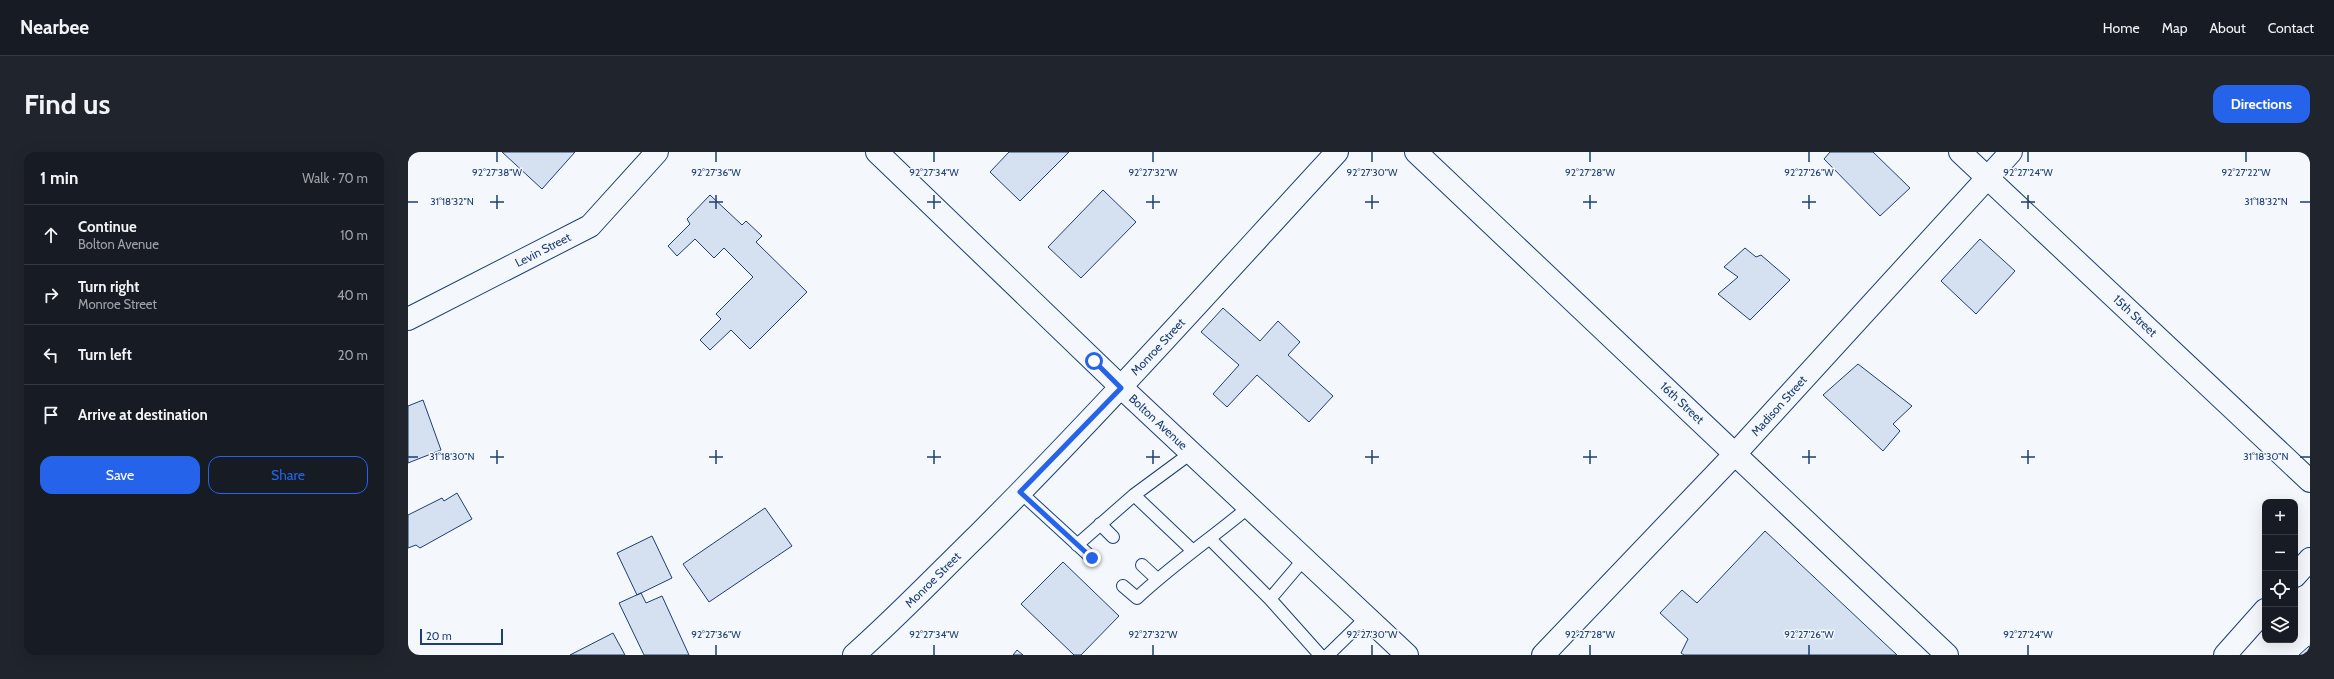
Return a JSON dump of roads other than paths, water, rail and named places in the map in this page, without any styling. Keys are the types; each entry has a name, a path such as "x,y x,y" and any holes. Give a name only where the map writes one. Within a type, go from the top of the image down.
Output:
{"street":[{"name":"Levin Street","path":"408,319 590,226 657,152"},
{"name":"Bolton Avenue","path":"877,152 1121,388 1407,655"},
{"name":"Monroe Street","path":"854,655 891,622 1121,388 1337,152"},
{"name":"16th Street","path":"1416,152 1947,655"},
{"name":"15th Street","path":"1960,152 2310,481"},
{"name":"Madison Street","path":"1543,655 1735,454 2010,152"},
{"path":"2298,573 2310,560"},
{"path":"2224,655 2262,613"}],"lane":[{"path":"1077,545 1134,495 1191,453"},
{"path":"1020,492 1092,558"},
{"path":"1134,495 1193,551"},
{"path":"1123,586 1137,598 1157,579 1193,551 1211,540 1248,507"},
{"path":"1100,524 1113,537"},
{"path":"1211,540 1270,599 1320,655"},
{"path":"1270,599 1304,559"},
{"path":"1142,565 1157,579"},
{"path":"1328,655 1367,617"}]}
